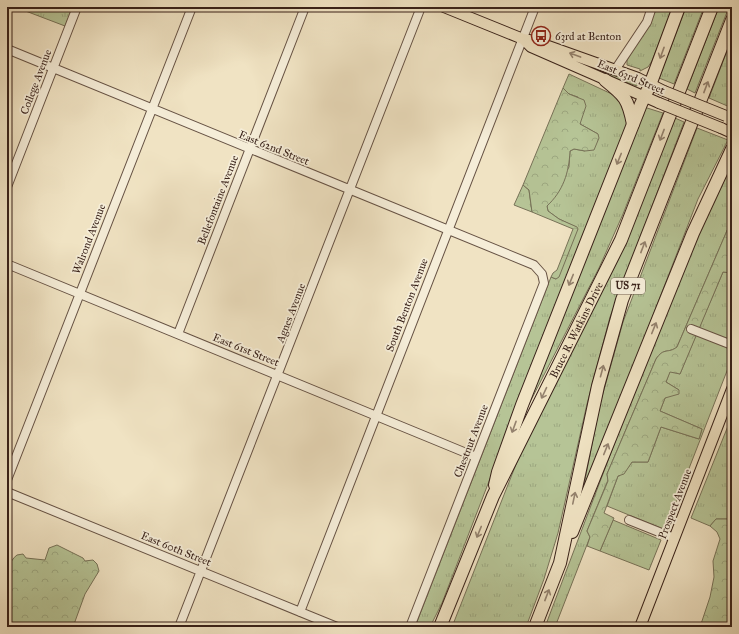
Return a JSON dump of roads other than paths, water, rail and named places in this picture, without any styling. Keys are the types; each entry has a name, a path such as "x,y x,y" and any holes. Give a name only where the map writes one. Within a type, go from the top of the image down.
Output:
{"highway":[{"path":"493,496 498,472 522,405 644,96 650,85 679,7"},
{"name":"Bruce R. Watkins Drive","path":"440,627 493,496 621,240 712,7"},
{"name":"US 71","path":"535,627 560,563 598,386 622,300 732,20"},
{"path":"605,80 619,91 628,103 633,124"},
{"path":"560,563 693,233 732,149"}],"main road":[{"name":"East 63rd Street","path":"444,7 523,39 534,41 615,70 729,117"},
{"name":"East 63rd Street","path":"523,39 531,47 605,80 732,133"},
{"name":"Prospect Avenue","path":"640,627 732,389"}],"street":[{"name":"College Avenue","path":"7,187 78,7"},
{"name":"Walrond Avenue","path":"7,480 192,7"},
{"name":"Bellefontaine Avenue","path":"178,334 305,7"},
{"name":"Agnes Avenue","path":"179,627 421,7"},
{"name":"South Benton Avenue","path":"300,612 535,7"},
{"path":"615,70 647,22 652,7"},
{"name":"East 62nd Street","path":"7,50 534,265"},
{"name":"East 61st Street","path":"7,264 476,457"},
{"name":"Chestnut Avenue","path":"410,627 544,283 542,274 534,265"},
{"path":"691,329 732,345"},
{"name":"East 60th Street","path":"7,492 337,627"},
{"path":"629,520 674,538"}],"place":[{"name":"63rd at Benton","path":"541,36"}]}
